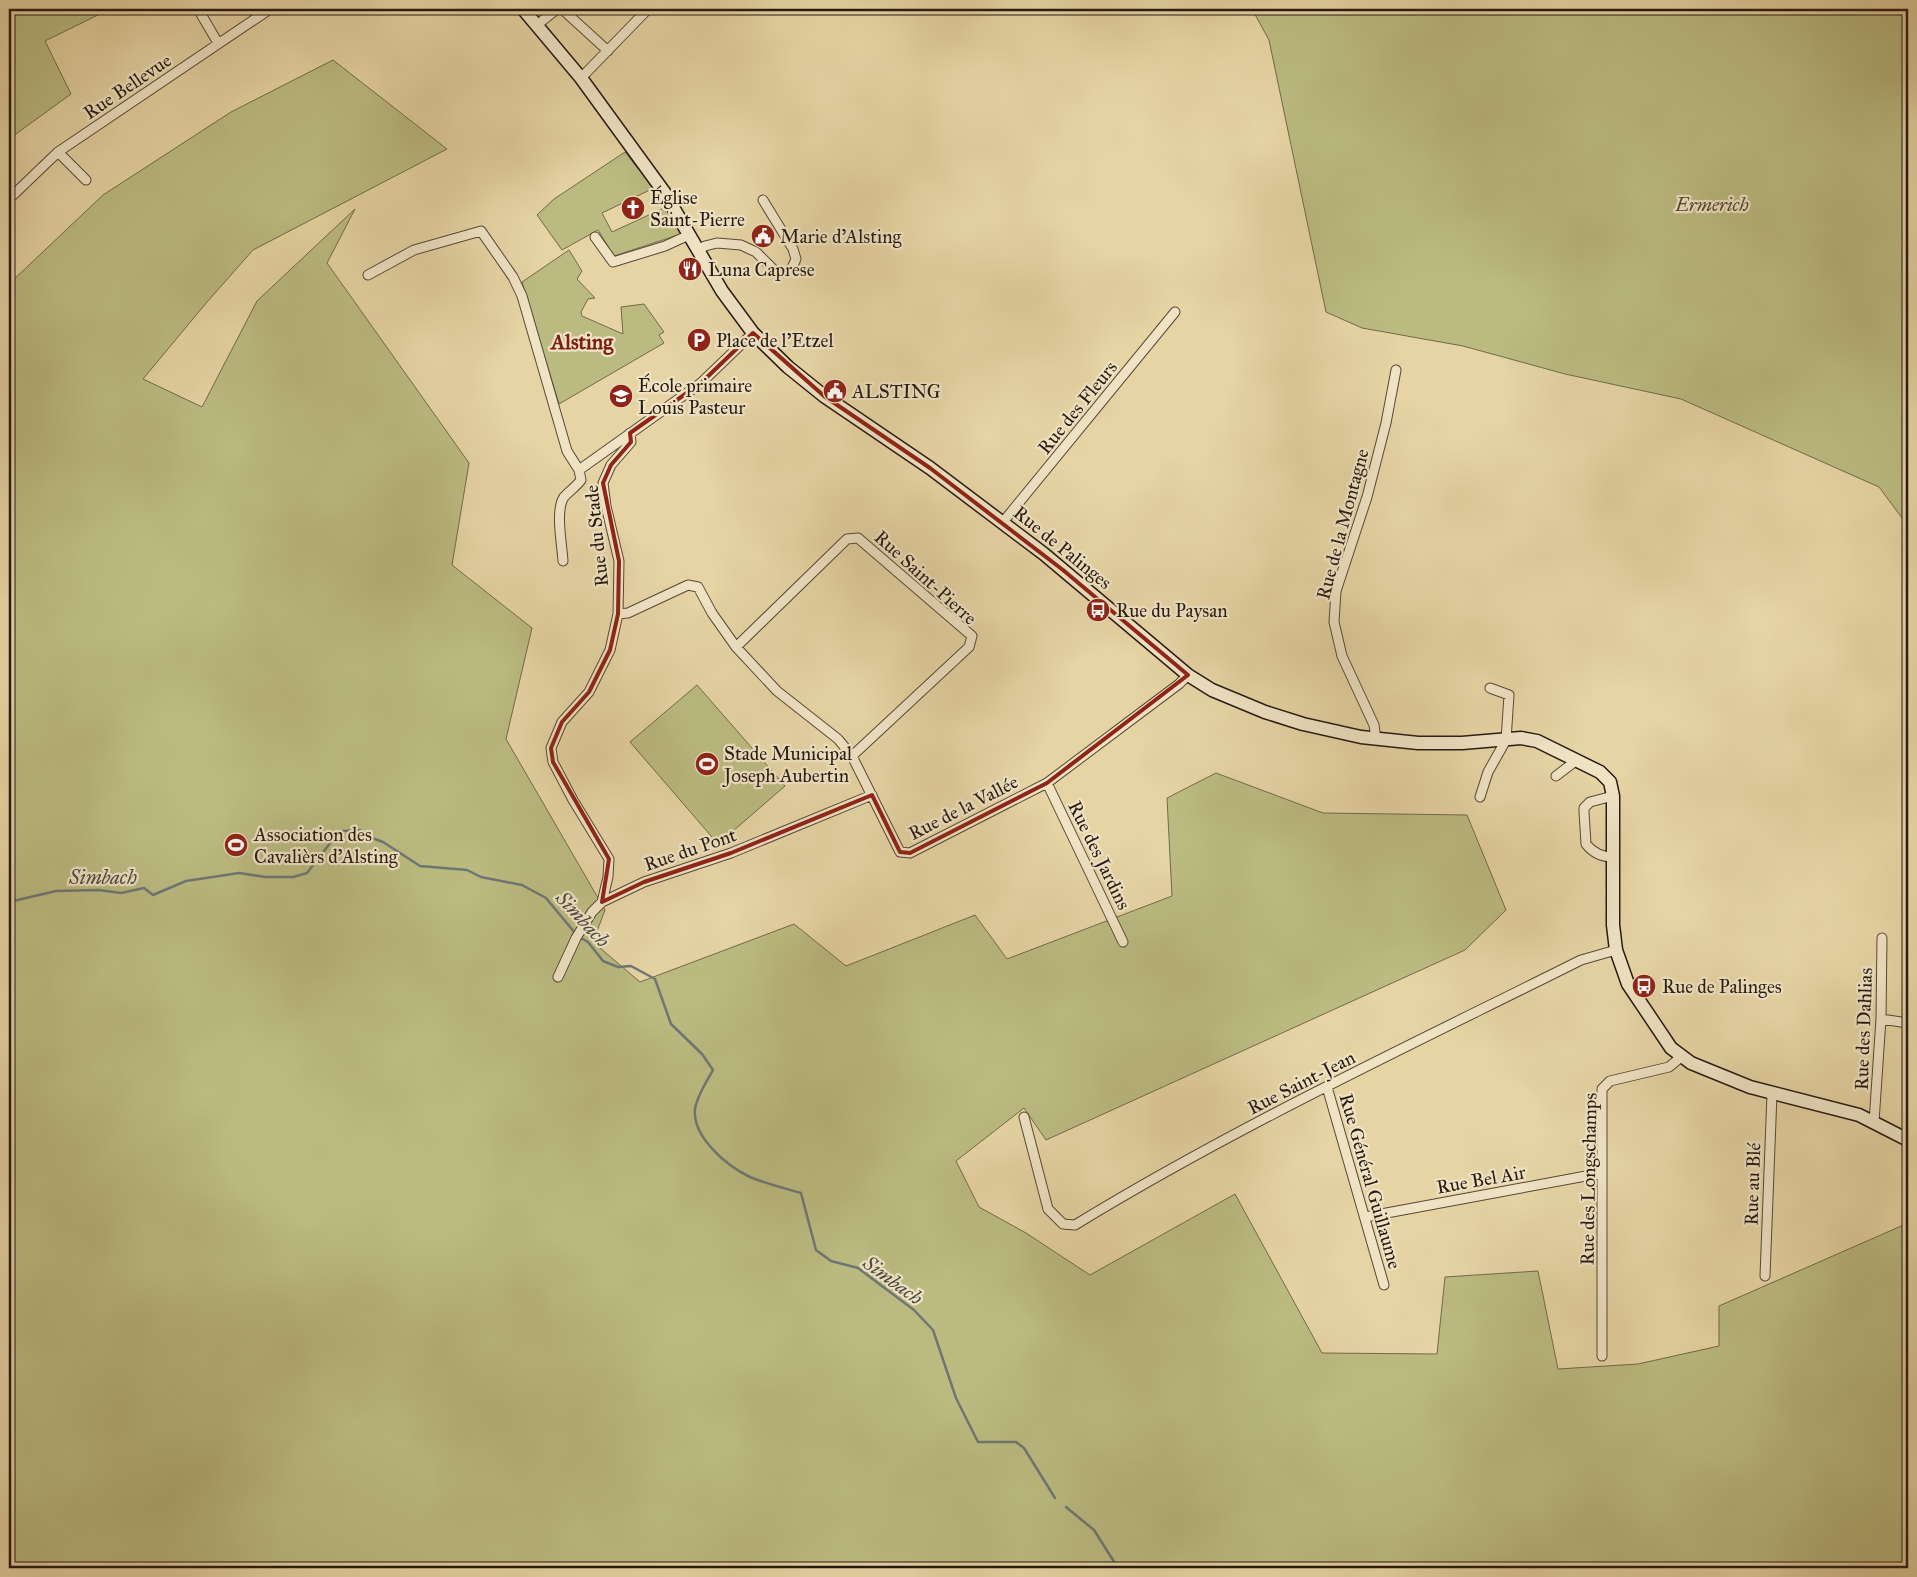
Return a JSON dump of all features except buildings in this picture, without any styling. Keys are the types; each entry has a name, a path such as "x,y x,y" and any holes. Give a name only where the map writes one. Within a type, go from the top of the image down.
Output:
{"main road":[{"name":"Rue de Palinges","path":"524,9 581,78 664,192 722,291 754,333 788,367 824,396 930,468 1004,522 1188,675 1225,696 1284,719 1318,728 1376,739 1418,743 1462,743 1521,738 1537,741 1606,776 1614,796 1613,858 1616,950 1622,972 1628,984 1662,1037 1681,1057 1716,1074 1772,1094 1836,1109 1874,1122 1908,1140"}],"street":[{"path":"198,9 218,43"},
{"name":"Rue Bellevue","path":"9,199 58,152 270,9"},
{"path":"537,25 557,9"},
{"path":"562,9 608,51"},
{"path":"581,78 648,9"},
{"path":"58,152 86,180"},
{"path":"698,250 717,243 741,245 756,252 778,272 787,272 792,268 796,259 793,248 763,200"},
{"path":"368,275 414,250 481,231 518,284 567,451 579,470 581,480 576,488 565,497 559,508 563,561"},
{"path":"595,237 613,262 665,246 689,235"},
{"name":"Rue des Fleurs","path":"1004,522 1175,312"},
{"path":"579,470 701,383 754,333"},
{"name":"Rue de la Montagne","path":"1376,739 1374,724 1342,656 1334,622 1336,591 1368,497 1386,423 1396,370"},
{"name":"Rue du Stade","path":"602,902 608,877 609,859 597,836 573,800 553,762 551,748 562,722 589,692 610,650 618,614 619,561 606,506 603,483 610,465 631,442 630,434"},
{"name":"Rue Saint-Pierre","path":"736,647 847,539 858,538 972,636 969,647 852,756"},
{"name":"Rue de la Vallée","path":"618,614 628,613 688,585 698,587 712,613 736,647 777,691 838,739 852,756 900,852 910,853 1047,783 1179,684 1188,675"},
{"path":"1480,797 1488,772 1506,740 1509,695 1490,688"},
{"path":"1556,776 1577,760"},
{"name":"Rue des Jardins","path":"1047,783 1124,942"},
{"name":"Rue du Pont","path":"558,978 578,935 592,912 602,902 644,882 731,853 872,795"},
{"path":"1613,858 1599,854 1586,844 1584,812 1586,805 1590,802 1614,796"},
{"name":"Rue des Dahlias","path":"1874,1122 1881,1019 1882,938"},
{"name":"Rue Saint-Jean","path":"1024,1117 1048,1209 1062,1224 1075,1225 1148,1180 1327,1087 1581,960 1616,950"},
{"path":"1881,1019 1908,1023"},
{"name":"Rue des Longschamps","path":"1602,1356 1602,1089 1610,1081 1669,1067 1681,1057"},
{"name":"Rue Général Guillaume","path":"1327,1087 1384,1284"},
{"name":"Rue au Blé","path":"1765,1276 1772,1094"},
{"name":"Rue Bel Air","path":"1365,1217 1602,1173"}],"highlighted area":[{"path":"753,333 824,396 930,468 1063,570 1188,675 1047,783 910,853 900,852 872,795 731,853 644,882 602,902 609,859 553,762 551,748 562,722 589,692 610,650 618,614 619,561 603,483 611,465 631,442 630,433 701,383"}],"green space":[{"path":"9,9 102,9 104,12 45,41 71,94 9,139"},
{"name":"Ermerich","path":"1252,9 1908,9 1908,526 1879,487 1681,399 1565,374 1463,346 1362,328 1326,312 1269,40"},
{"path":"333,60 447,149 253,250 143,379 202,407 257,301 355,209 327,263 469,463 452,565 532,628 506,739 605,910 593,942 640,982 794,924 846,966 975,915 1007,959 1172,896 1167,798 1216,773 1323,813 1467,815 1506,910 1465,950 1046,1140 1024,1108 956,1161 979,1207 1026,1233 1090,1275 1235,1194 1322,1353 1437,1354 1445,1277 1538,1271 1558,1369 1638,1364 1719,1346 1719,1306 1908,1223 1908,1568 9,1568 9,284 103,195 231,112"},
{"path":"625,152 639,170 642,170 654,188 602,213 612,232 666,207 681,234 614,256 598,230 562,250 537,215 554,199"},
{"path":"569,250 582,271 577,279 595,298 588,299 581,312 582,316 623,334 621,307 644,304 664,332 659,335 664,343 559,404 522,282"},
{"name":"Stade Municipal Joseph Aubertin","path":"697,685 785,786 718,844 630,742"}],"waterway":[{"name":"Simbach","path":"9,902 56,891 99,890 121,893 144,888 153,895 186,881 239,873 265,877 293,877 307,873 334,838 342,831 360,830 369,837 383,842 420,866 467,870 481,877 522,885 546,898 575,933"},
{"name":"Simbach","path":"579,937 588,942 603,961 618,967 631,966 655,979 671,1024 702,1054 713,1070 700,1094 695,1109 699,1130 705,1140 731,1166 750,1177 801,1193 816,1250 831,1261 858,1268 914,1310 933,1330 956,1398 978,1442 1016,1442 1024,1448 1055,1498"},
{"name":"Simbach","path":"1066,1507 1094,1530 1118,1568"},
{"name":"Simbach","path":"1891,1568 1908,1562"}],"place":[{"name":"Église Saint-Pierre","path":"633,208"},
{"name":"Marie d'Alsting","path":"763,236"},
{"name":"Luna Caprese","path":"690,269"},
{"name":"Place de l'Etzel","path":"699,340"},
{"name":"ALSTING","path":"835,391"},
{"name":"École primaire Louis Pasteur","path":"621,396"},
{"name":"Rue du Paysan","path":"1098,610"},
{"name":"Stade Municipal Joseph Aubertin","path":"707,764"},
{"name":"Association des Cavalièrs d'Alsting","path":"236,845"},
{"name":"Rue de Palinges","path":"1644,986"}],"district":[{"name":"Alsting","path":"582,342"}]}
